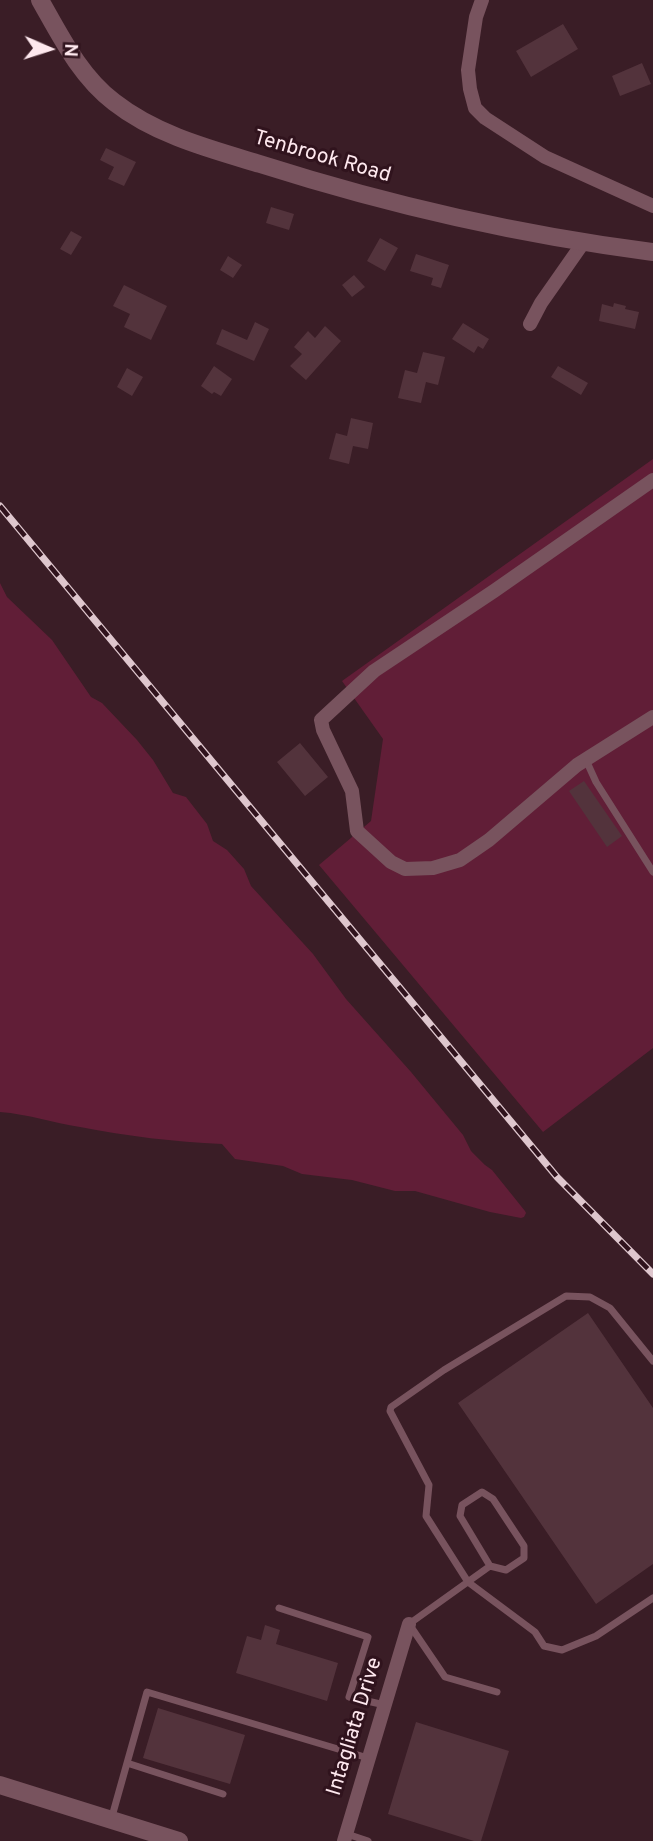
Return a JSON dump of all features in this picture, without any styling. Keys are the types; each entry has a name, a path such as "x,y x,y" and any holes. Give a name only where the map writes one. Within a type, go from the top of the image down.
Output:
{"street":[{"name":"Tenbrook Road","path":"40,0 76,62 98,88 125,111 171,135 271,168 412,208 479,224 583,243 653,252"},
{"path":"482,0 476,17 468,70 475,108 485,118 545,157 653,206"},
{"path":"530,324 541,303 583,243"},
{"path":"653,480 374,671 321,720 323,730 352,791 357,831 391,862 405,869 433,868 460,860 489,840 576,765 653,717"},
{"name":"Intagliata Drive","path":"345,1837 409,1624"},
{"path":"0,1785 179,1841"}],"lane":[{"path":"586,760 596,782 653,872"},
{"path":"653,1361 610,1308 590,1297 566,1296 443,1370 391,1407 390,1411 429,1485 426,1517 468,1582 535,1632 544,1646 562,1650 596,1636 653,1598"},
{"path":"482,1492 493,1499 524,1546 524,1558 506,1570 490,1566 460,1516 462,1505 482,1492"},
{"path":"490,1566 409,1624 445,1677 497,1692"},
{"path":"279,1608 368,1637 349,1696 384,1705"},
{"path":"111,1820 147,1692 368,1758"},
{"path":"127,1763 223,1794"},
{"path":"345,1837 368,1841"}],"shaded area":[{"path":"653,459 653,1048 543,1132 319,865 371,821 383,739 342,681"},
{"path":"0,583 7,597 52,640 91,697 102,703 137,740 173,793 186,797 207,824 213,841 227,850 244,869 251,886 313,954 346,999 411,1072 463,1135 471,1151 492,1170 525,1211 524,1217 490,1212 415,1191 395,1191 352,1180 302,1174 283,1166 235,1159 222,1144 133,1136 0,1112"}],"building":[{"path":"563,24 578,49 531,77 516,51"},
{"path":"642,63 651,84 620,96 612,76"},
{"path":"106,148 136,162 124,186 108,179 114,167 100,160"},
{"path":"271,207 294,214 289,230 266,223"},
{"path":"71,231 82,237 71,255 60,249"},
{"path":"380,238 398,248 385,271 367,261"},
{"path":"416,254 449,265 441,288 431,285 433,278 410,271"},
{"path":"228,256 242,265 233,278 220,270"},
{"path":"354,275 365,287 352,297 342,285"},
{"path":"124,285 167,306 151,340 124,327 130,314 113,306"},
{"path":"614,303 639,312 635,329 599,321 602,304 613,307"},
{"path":"255,322 269,329 254,361 216,344 222,329 247,340"},
{"path":"463,323 489,339 483,349 478,346 474,353 452,339"},
{"path":"325,326 341,341 306,380 290,366 302,354 294,347 308,331 315,338"},
{"path":"423,352 445,357 438,385 426,382 421,403 398,398 405,370 417,373"},
{"path":"214,366 232,379 221,396 214,392 212,394 201,386"},
{"path":"558,366 588,383 581,395 551,377"},
{"path":"127,368 143,377 132,396 117,387"},
{"path":"351,418 373,423 368,449 353,446 349,464 329,459 336,433 347,436"},
{"path":"300,743 328,777 305,796 277,762"},
{"path":"584,781 622,836 607,847 569,791"},
{"path":"588,1313 653,1408 653,1564 596,1604 458,1403"},
{"path":"265,1625 280,1630 276,1644 338,1663 327,1701 236,1673 247,1636 261,1640"},
{"path":"158,1708 245,1735 230,1784 143,1758"},
{"path":"416,1722 509,1751 481,1841 388,1814"}],"railway":[{"path":"0,506 557,1177 653,1274"}]}
